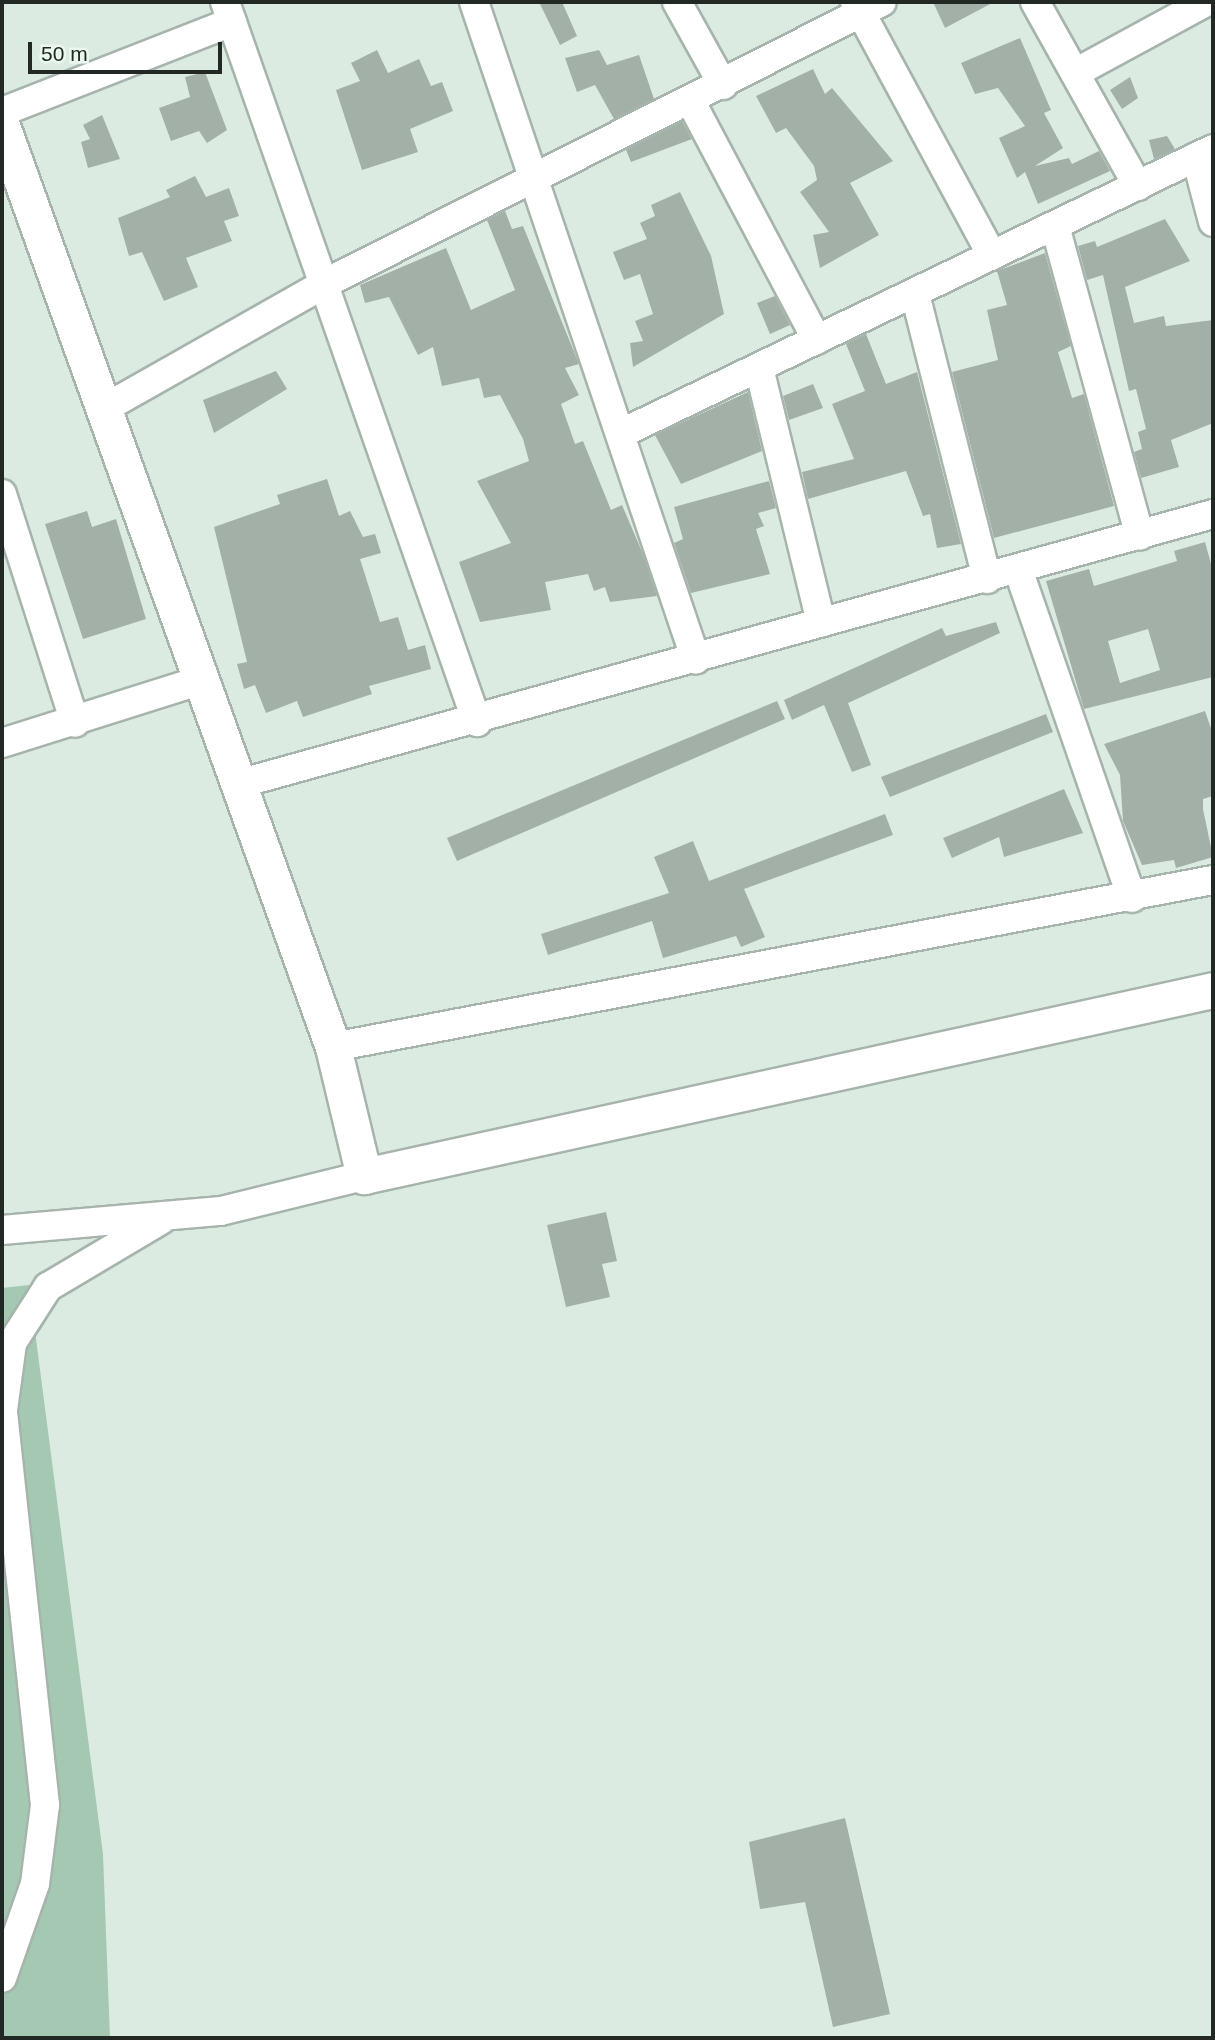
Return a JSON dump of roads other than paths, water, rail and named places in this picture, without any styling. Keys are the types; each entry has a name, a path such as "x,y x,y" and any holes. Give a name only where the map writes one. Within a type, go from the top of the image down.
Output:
{"street":[{"path":"474,2 624,432 696,660"},
{"path":"677,2 723,85"},
{"path":"1035,2 1138,186"},
{"path":"1075,73 1206,2"},
{"path":"105,408 322,285 534,175 691,102 866,5 992,255"},
{"path":"2,112 229,12 322,285 477,722"},
{"path":"691,102 817,340"},
{"path":"2,126 9,172 105,408 333,1047 364,1176"},
{"path":"624,432 1205,153 1213,222"},
{"path":"1055,226 1140,536"},
{"path":"915,294 987,579"},
{"path":"759,368 821,623"},
{"path":"2,494 75,723"},
{"path":"238,784 477,722 821,623 1212,518"},
{"path":"1018,569 1132,898"},
{"path":"2,743 75,723 202,680"},
{"path":"333,1047 1132,898 1213,880"},
{"path":"2,1230 43,1222 161,1220 1213,990"},
{"path":"2,1978 35,1884 45,1805 3,1410 12,1343 48,1287 161,1220"}]}
